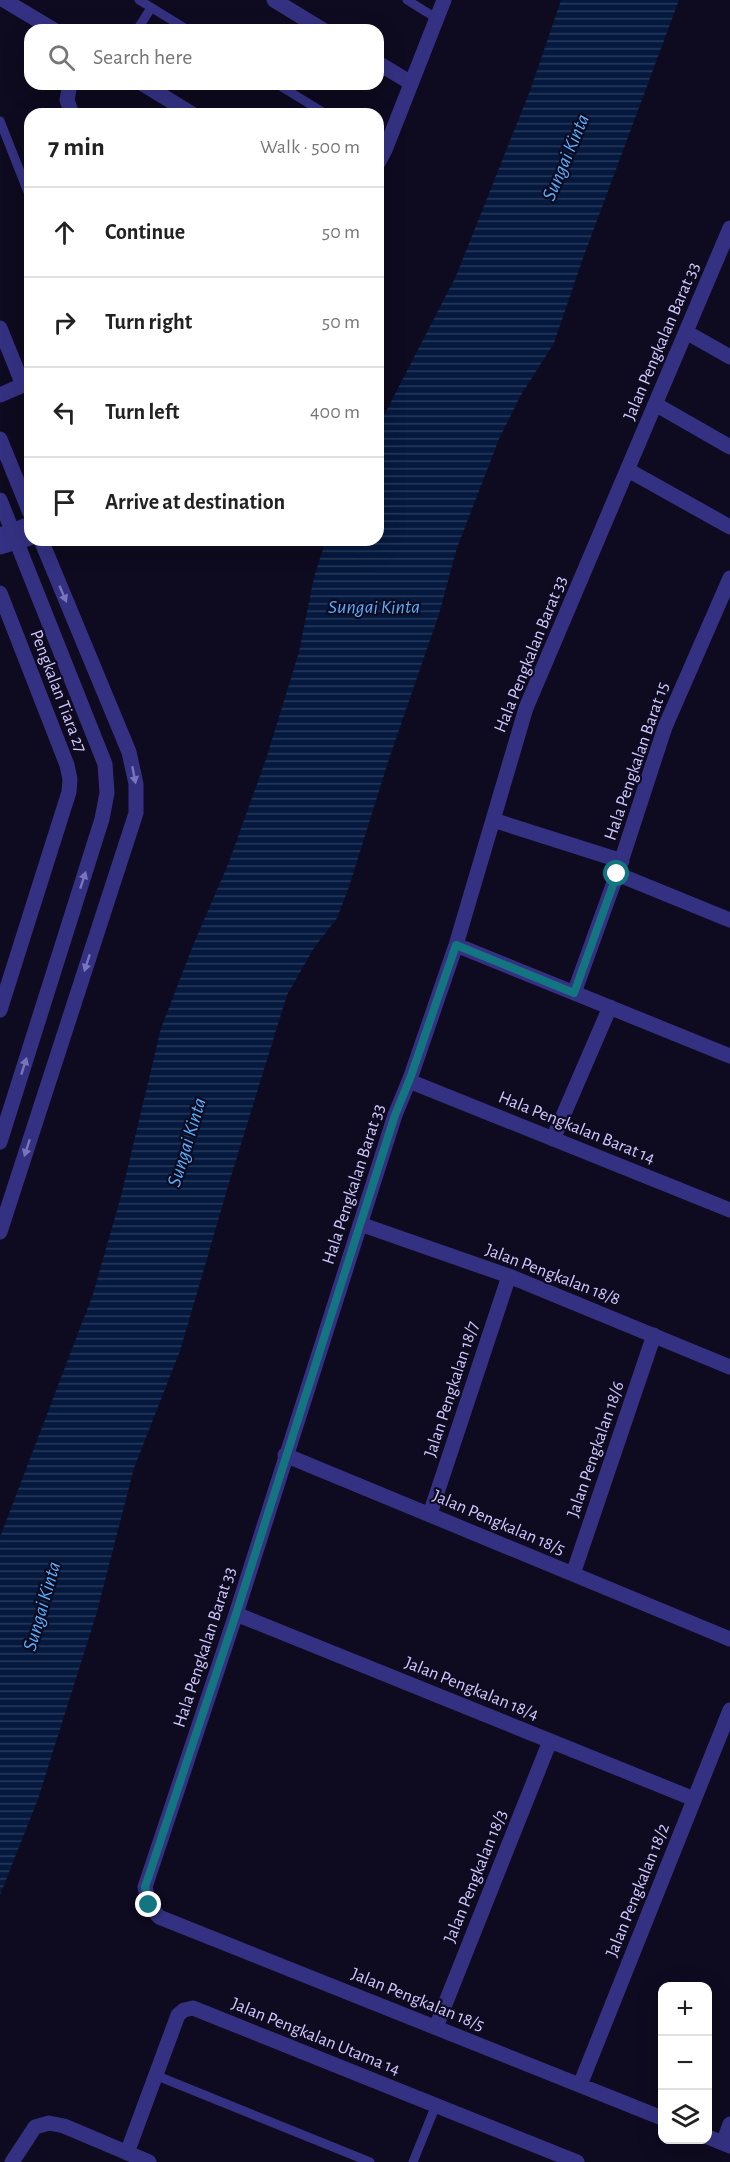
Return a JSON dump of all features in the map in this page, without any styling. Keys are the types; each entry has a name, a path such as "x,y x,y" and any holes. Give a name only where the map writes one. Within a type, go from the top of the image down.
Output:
{"street":[{"path":"4,0 44,24"},
{"path":"273,0 313,24"},
{"path":"384,144 444,0"},
{"path":"384,67 411,83"},
{"path":"69,90 67,100 70,108"},
{"path":"153,90 182,108"},
{"name":"Jalan Pengkalan Barat 33","path":"628,470 730,228"},
{"path":"0,328 24,380"},
{"path":"686,332 730,357"},
{"path":"0,395 24,385"},
{"path":"655,404 730,447"},
{"path":"0,439 24,498"},
{"path":"628,470 730,527"},
{"name":"Hala Pengkalan Barat 33","path":"159,1917 149,1905 145,1887 236,1614 395,1115 456,945 526,708 628,470"},
{"path":"0,500 105,764 107,793 102,819 0,1142"},
{"path":"0,547 15,536"},
{"path":"0,1232 136,813 136,784 129,752 43,546"},
{"name":"Hala Pengkalan Barat 15","path":"574,993 620,868 665,727 730,578"},
{"name":"Pengkalan Tiara 27","path":"0,593 67,765 70,779 69,792 0,1010"},
{"path":"493,820 620,868 730,920"},
{"path":"456,945 730,1056"},
{"path":"553,1138 610,1007"},
{"name":"Hala Pengkalan Barat 14","path":"409,1081 730,1210"},
{"name":"Jalan Pengkalan 18/8","path":"360,1224 509,1276 730,1367"},
{"name":"Jalan Pengkalan 18/7","path":"430,1514 509,1276"},
{"name":"Jalan Pengkalan 18/6","path":"573,1574 654,1335"},
{"name":"Jalan Pengkalan 18/5","path":"285,1455 730,1639"},
{"name":"Jalan Pengkalan 18/4","path":"236,1614 694,1799"},
{"name":"Jalan Pengkalan 18/2","path":"580,2085 730,1710"},
{"name":"Jalan Pengkalan 18/3","path":"436,2027 550,1741"},
{"name":"Jalan Pengkalan 18/5","path":"159,1917 658,2116"},
{"name":"Jalan Pengkalan Utama 14","path":"127,2153 178,2015 184,2010 193,2008 577,2162"},
{"path":"12,2162 35,2127 49,2122 64,2126 149,2162"},
{"path":"712,2139 726,2144 730,2124"}],"lane":[{"path":"139,0 178,24"},
{"path":"407,0 436,18"},
{"path":"141,24 151,8"},
{"path":"287,90 316,108"},
{"path":"0,120 24,182"},
{"path":"155,2075 370,2162"},
{"path":"413,2162 436,2105"}],"water":[{"name":"Sungai Kinta","path":"561,0 679,0 554,343 521,395 499,439 457,548 439,614 337,918 314,948 287,995 180,1351 134,1468 97,1612 38,1799 0,1895 0,1537 93,1294 121,1196 161,1028 229,862 266,759 299,652 314,577 324,546 384,546 384,415 456,276 531,88"}],"route":[{"path":"149,1905 145,1887 236,1614 395,1115 411,1076 456,945 574,993 617,874"}]}
